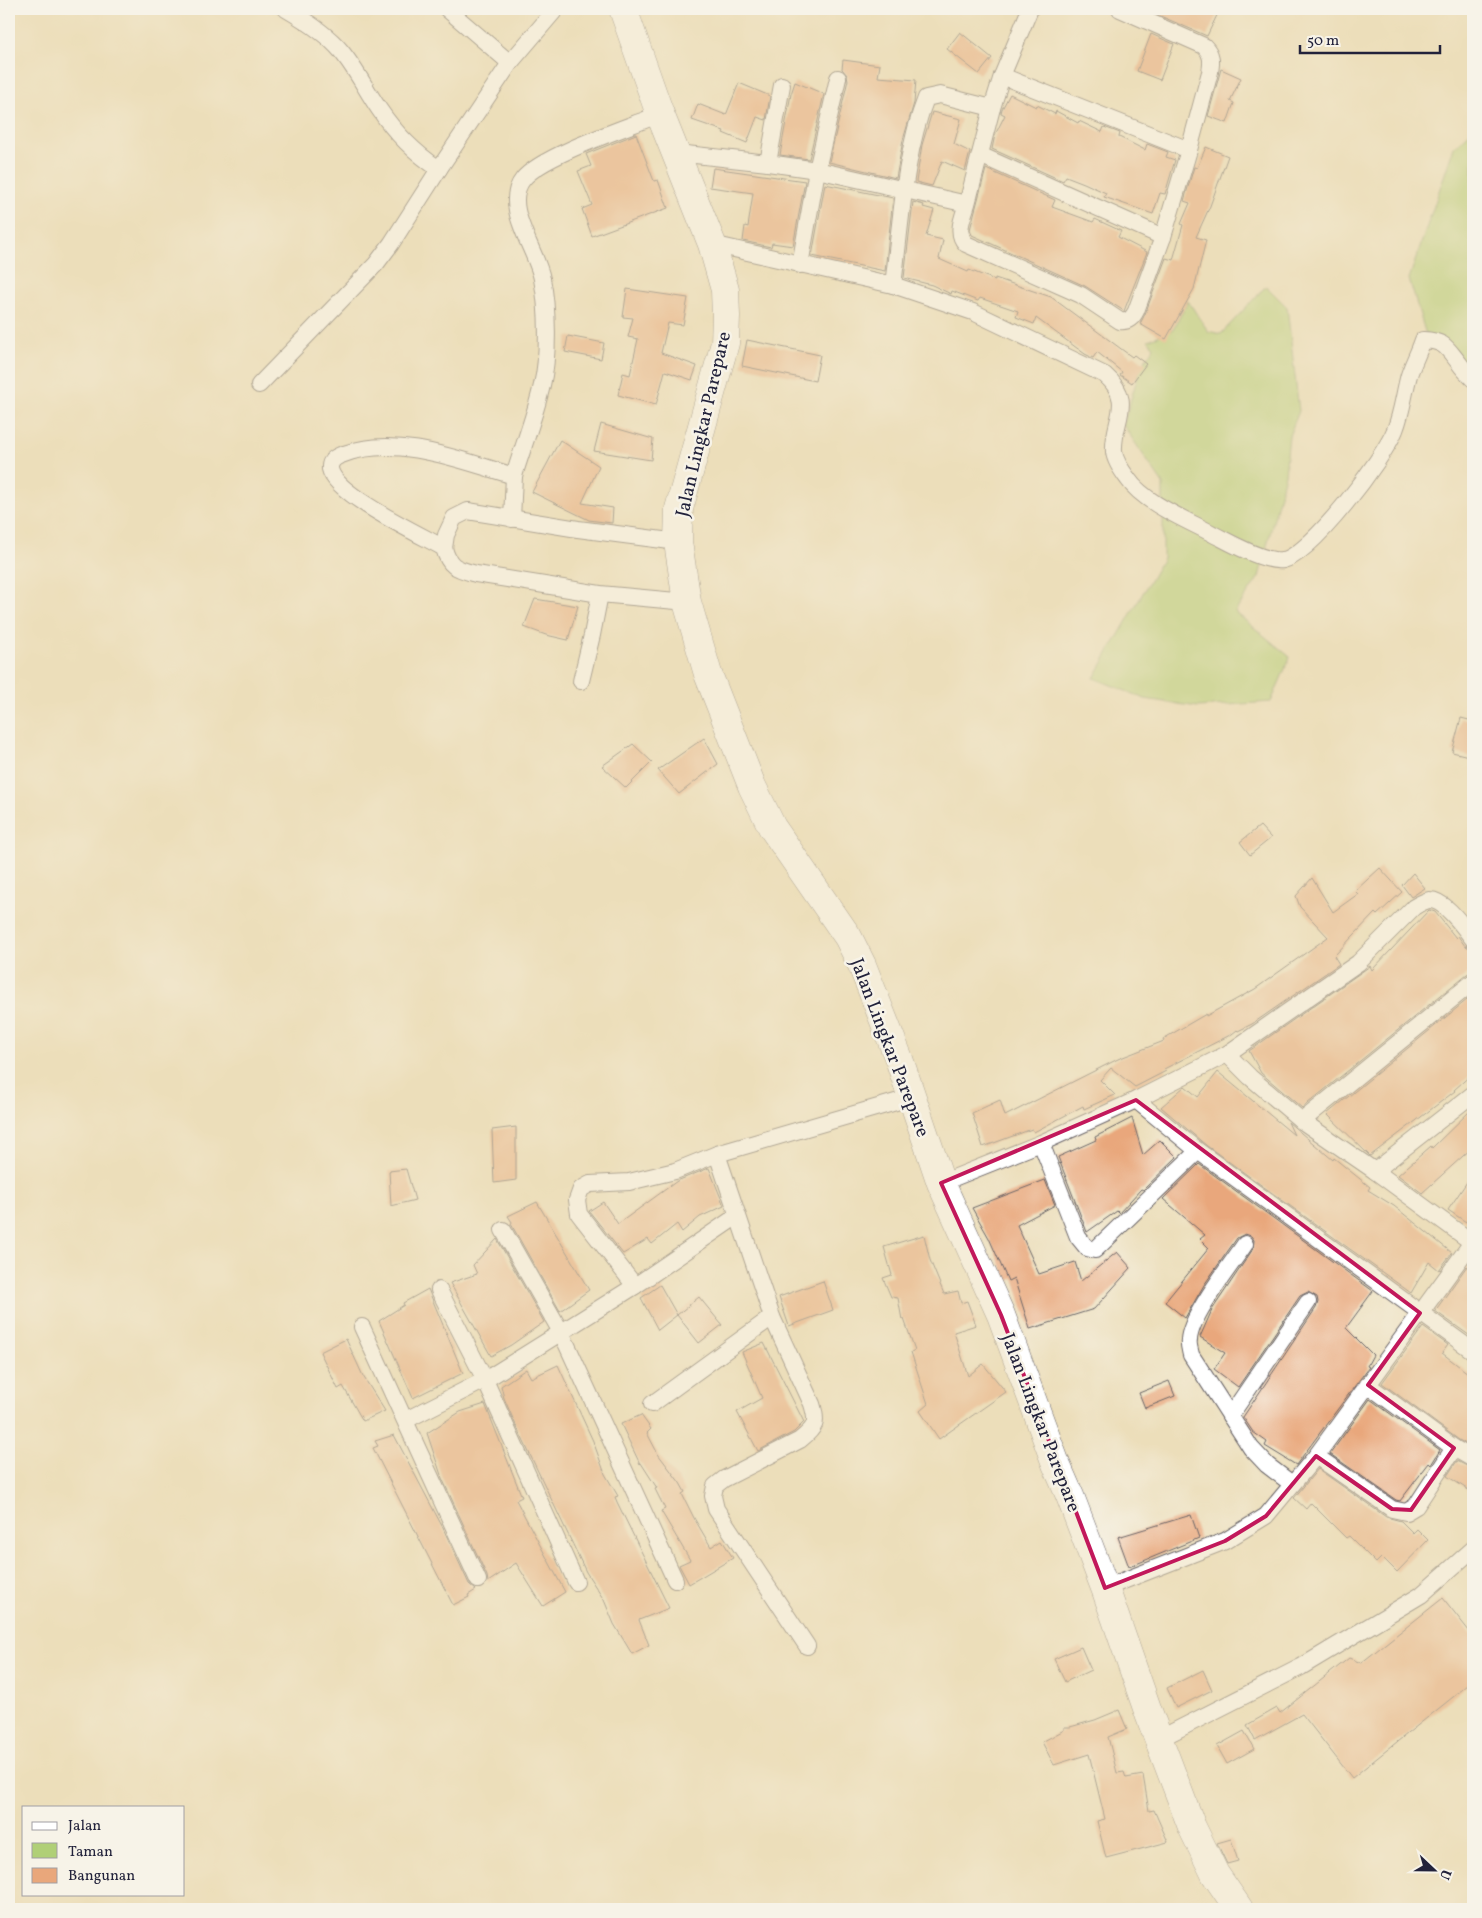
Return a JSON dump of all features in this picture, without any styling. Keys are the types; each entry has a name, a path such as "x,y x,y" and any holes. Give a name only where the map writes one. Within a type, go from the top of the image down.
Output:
{"highway":[{"name":"Jalan Lingkar Parepare","path":"623,9 660,114 712,244 725,290 725,343 679,509 678,542 687,602 708,674 752,786 772,827 848,938 881,1010 941,1184 1001,1315 1056,1464 1105,1588 1192,1827 1215,1874 1239,1909"}],"street":[{"path":"286,9 306,22 340,50 363,80 379,108 396,131 420,156 439,170"},
{"path":"447,9 510,63"},
{"path":"259,385 376,264 396,238 510,63 556,9"},
{"path":"1030,9 1002,76 992,108 960,236 966,244 1081,296 1120,321 1129,320 1136,311 1163,237 1189,150 1212,59 1209,51 1204,46 1120,9"},
{"path":"1002,76 1189,150"},
{"path":"800,265 817,170 838,78"},
{"path":"768,163 782,85"},
{"path":"893,284 905,190 916,134 926,98 940,95 992,108"},
{"path":"512,519 514,476 542,384 546,355 545,297 542,276 516,208 517,191 522,179 534,168 559,154 660,114"},
{"path":"677,153 817,170 967,204"},
{"path":"980,155 1163,237"},
{"path":"712,244 800,265 893,284 973,312 1105,375 1118,389 1121,402 1114,452 1118,464 1129,481 1142,494 1172,512 1245,550 1273,560 1284,560 1300,551 1341,511 1385,449 1395,430 1410,374 1423,340 1438,341 1448,348 1473,378"},
{"path":"444,548 369,506 345,490 335,479 330,468 335,456 351,451 392,447 430,452 514,476"},
{"path":"678,542 468,511 460,513 454,518 449,527 444,548 446,557 451,564 459,569 476,574 600,594 687,602"},
{"path":"581,680 600,594"},
{"path":"941,1184 1041,1143 1136,1100 1227,1054 1358,963 1414,907 1426,901 1431,900 1443,906 1473,939"},
{"path":"1302,1121 1473,982"},
{"path":"1105,1588 1225,1541 1266,1516 1316,1456 1473,1242 1302,1121 1250,1077 1227,1054"},
{"path":"1375,1171 1473,1094"},
{"path":"635,1286 579,1214 577,1200 581,1189 590,1184 629,1182 675,1171 717,1154 912,1097"},
{"path":"1136,1100 1198,1151 1473,1352"},
{"path":"1041,1143 1078,1237 1088,1248 1095,1250 1198,1151"},
{"path":"717,1154 772,1317 812,1404 816,1416 816,1424 800,1440 724,1479 715,1486 713,1496 716,1509 729,1530 807,1646"},
{"path":"406,1420 485,1380 635,1286 737,1216"},
{"path":"503,1230 561,1332 674,1580"},
{"path":"1245,1244 1213,1289 1192,1326 1189,1340 1191,1355 1251,1448 1267,1465 1292,1484"},
{"path":"439,1290 485,1380 576,1582"},
{"path":"1230,1416 1308,1302"},
{"path":"652,1404 772,1317"},
{"path":"362,1327 478,1580"},
{"path":"1368,1385 1473,1460"},
{"path":"1316,1456 1392,1509 1406,1512 1416,1506 1454,1448"},
{"path":"1159,1739 1301,1667 1421,1595 1473,1549"}],"highlighted area":[{"path":"1136,1100 1420,1313 1368,1385 1454,1448 1411,1510 1392,1509 1316,1456 1266,1516 1225,1541 1105,1588 1001,1315 941,1183"}],"green space":[{"path":"1473,130 1473,378 1427,338 1409,279 1454,147"},
{"path":"1266,286 1287,307 1299,411 1289,436 1285,475 1259,577 1235,612 1290,657 1271,702 1198,707 1145,699 1094,678 1163,558 1163,484 1123,425 1141,366 1154,347 1148,340 1173,330 1188,301 1208,331 1221,334"}],"building":[{"path":"1161,9 1220,9 1207,36 1158,15"},
{"path":"960,32 992,58 979,74 947,49"},
{"path":"1151,34 1174,44 1160,80 1137,71"},
{"path":"843,60 880,65 878,77 916,80 914,103 903,140 896,178 829,162 848,80 847,75 842,69"},
{"path":"1221,69 1241,78 1230,101 1234,103 1227,123 1208,116"},
{"path":"795,82 824,94 809,159 780,155 791,94"},
{"path":"739,83 770,96 766,120 757,117 747,143 723,133 724,131 692,120 698,104 726,115"},
{"path":"1010,94 1036,107 1037,105 1055,114 1056,111 1078,123 1079,121 1102,132 1104,127 1120,133 1119,137 1145,150 1147,144 1168,152 1166,157 1175,160 1165,194 1160,193 1153,214 1104,197 1106,193 1066,176 1063,181 992,149 995,135 1005,115 1001,113 1002,109"},
{"path":"932,112 961,119 954,144 970,152 965,171 942,161 932,186 916,182 922,145"},
{"path":"636,134 654,181 658,180 668,208 592,236 582,209 592,205 578,171 591,166 586,154"},
{"path":"1206,147 1228,156 1210,206 1196,237 1206,240 1194,289 1166,339 1140,324 1166,258 1173,260 1183,225 1181,224 1190,203 1184,201 1194,167 1197,168"},
{"path":"713,168 805,181 793,246 772,243 771,247 743,241 745,226 748,227 753,193 710,187"},
{"path":"986,169 1055,200 1052,207 1093,222 1095,219 1121,231 1118,237 1147,252 1124,311 1085,286 972,235 970,230"},
{"path":"825,184 893,198 885,271 812,256"},
{"path":"913,202 934,210 926,236 943,240 939,259 968,272 969,270 1051,297 1132,357 1134,355 1146,364 1132,383 1120,375 1122,372 1097,352 1093,358 1085,354 1036,318 1034,324 1016,317 1018,311 980,298 978,301 952,291 951,294 932,285 904,278"},
{"path":"627,289 688,298 683,325 668,323 661,353 697,366 692,380 665,371 656,405 618,395 623,373 630,375 638,339 628,337 633,318 623,317"},
{"path":"568,336 604,343 601,359 565,352"},
{"path":"747,340 820,355 815,381 742,366"},
{"path":"601,424 653,439 651,460 594,451"},
{"path":"560,440 599,466 582,503 613,508 612,523 589,520 532,492"},
{"path":"535,599 578,606 568,640 524,627"},
{"path":"1461,718 1473,721 1473,757 1452,752"},
{"path":"704,738 718,764 679,794 658,770"},
{"path":"633,744 652,762 626,788 602,766"},
{"path":"1260,826 1271,838 1250,855 1240,842"},
{"path":"1380,868 1402,892 1377,915 1375,913 1334,956 1339,964 1252,1024 1164,1069 1166,1071 1135,1087 1111,1068 1100,1080 1115,1095 1084,1109 1083,1106 1034,1132 1032,1129 983,1147 972,1113 1000,1100 1005,1116 1118,1059 1164,1041 1163,1039 1206,1014 1206,1016 1255,989 1328,937 1300,907 1296,896 1312,878 1333,912 1358,894 1355,891"},
{"path":"1413,873 1425,888 1411,897 1402,885"},
{"path":"1429,910 1435,912 1465,946 1473,949 1473,972 1467,974 1302,1108 1261,1073 1249,1051 1370,966 1372,970"},
{"path":"1473,995 1473,1073 1455,1091 1370,1156 1327,1114"},
{"path":"1218,1072 1294,1135 1288,1122 1333,1160 1334,1158 1370,1187 1368,1190 1394,1206 1452,1253 1439,1270 1429,1262 1411,1293 1207,1146 1161,1107 1185,1086 1198,1097"},
{"path":"1473,1108 1473,1147 1422,1193 1398,1175 1431,1146 1432,1148"},
{"path":"1132,1118 1143,1155 1160,1140 1177,1157 1143,1190 1141,1189 1119,1213 1117,1211 1087,1232 1058,1157 1096,1140 1095,1137"},
{"path":"516,1127 516,1180 494,1183 492,1130"},
{"path":"1199,1164 1373,1291 1346,1328 1373,1355 1367,1366 1369,1367 1296,1465 1265,1446 1267,1442 1253,1432 1243,1417 1316,1308 1317,1297 1308,1292 1300,1296 1238,1387 1214,1369 1225,1353 1200,1337 1212,1310 1253,1249 1254,1240 1251,1236 1245,1234 1237,1238 1204,1285 1185,1318 1165,1302 1209,1248 1200,1239 1205,1235 1163,1199"},
{"path":"709,1168 724,1206 700,1217 682,1232 677,1224 652,1244 648,1239 623,1254 589,1211 603,1202 618,1224 677,1181"},
{"path":"406,1169 415,1200 391,1206 389,1171"},
{"path":"1473,1173 1473,1213 1466,1222 1448,1210"},
{"path":"1045,1180 1055,1205 1017,1225 1039,1274 1075,1262 1081,1281 1117,1252 1131,1268 1094,1309 1030,1329 1014,1278 1008,1281 989,1238 972,1208"},
{"path":"537,1202 589,1290 560,1311 508,1216"},
{"path":"924,1235 930,1260 944,1294 958,1291 961,1303 967,1301 976,1325 954,1332 968,1376 983,1364 1006,1392 939,1439 920,1411 928,1404 911,1352 915,1350 904,1319 902,1320 898,1298 891,1297 883,1278 892,1275 884,1247"},
{"path":"497,1239 544,1322 511,1345 491,1356 450,1283 477,1274 473,1265"},
{"path":"1467,1266 1473,1271 1473,1338 1435,1311"},
{"path":"823,1281 833,1310 789,1326 779,1297"},
{"path":"660,1285 677,1315 658,1330 641,1298"},
{"path":"428,1289 463,1373 413,1398 379,1321 404,1305 403,1303"},
{"path":"699,1297 722,1325 699,1343 677,1315"},
{"path":"1423,1327 1448,1345 1442,1353 1473,1377 1473,1448 1459,1440 1382,1383"},
{"path":"346,1339 363,1376 385,1411 363,1421 343,1386 338,1389 320,1352"},
{"path":"764,1343 804,1422 794,1432 758,1451 737,1412 762,1398 742,1352"},
{"path":"558,1365 593,1441 605,1474 618,1496 615,1497 617,1502 669,1608 639,1620 649,1645 632,1654 614,1624 604,1600 586,1572 504,1398 501,1386 526,1369 531,1378"},
{"path":"1169,1381 1175,1396 1145,1408 1139,1393"},
{"path":"1370,1399 1440,1450 1431,1465 1429,1463 1400,1501 1330,1454"},
{"path":"485,1404 522,1497 516,1500 565,1592 543,1606 516,1563 488,1582 487,1576 442,1478 427,1433 460,1412"},
{"path":"641,1415 651,1429 647,1433 658,1454 680,1483 685,1492 682,1494 711,1547 722,1540 733,1558 689,1584 679,1565 690,1560 661,1511 665,1509 655,1489 657,1488 640,1464 621,1424"},
{"path":"394,1435 442,1526 469,1584 476,1590 468,1595 469,1597 453,1605 373,1448 378,1446 375,1441"},
{"path":"1457,1461 1473,1469 1473,1493 1447,1476"},
{"path":"1318,1469 1386,1517 1401,1521 1413,1533 1417,1529 1428,1540 1397,1572 1382,1557 1376,1563 1349,1536 1346,1538 1311,1503 1306,1509 1294,1498"},
{"path":"1191,1515 1199,1538 1129,1567 1118,1537"},
{"path":"1443,1598 1473,1636 1473,1681 1352,1778 1302,1714 1255,1740 1247,1725 1277,1708 1280,1713 1349,1658 1361,1663"},
{"path":"1081,1647 1091,1670 1065,1682 1054,1659"},
{"path":"1203,1670 1212,1690 1176,1708 1167,1688"},
{"path":"1119,1710 1127,1729 1108,1737 1117,1773 1124,1772 1126,1778 1143,1775 1149,1811 1154,1810 1168,1842 1106,1858 1097,1821 1105,1819 1089,1754 1054,1765 1042,1742 1064,1730 1064,1727 1095,1720"},
{"path":"1244,1731 1254,1749 1227,1764 1217,1746"},
{"path":"1231,1839 1238,1861 1227,1864 1217,1843"}]}
